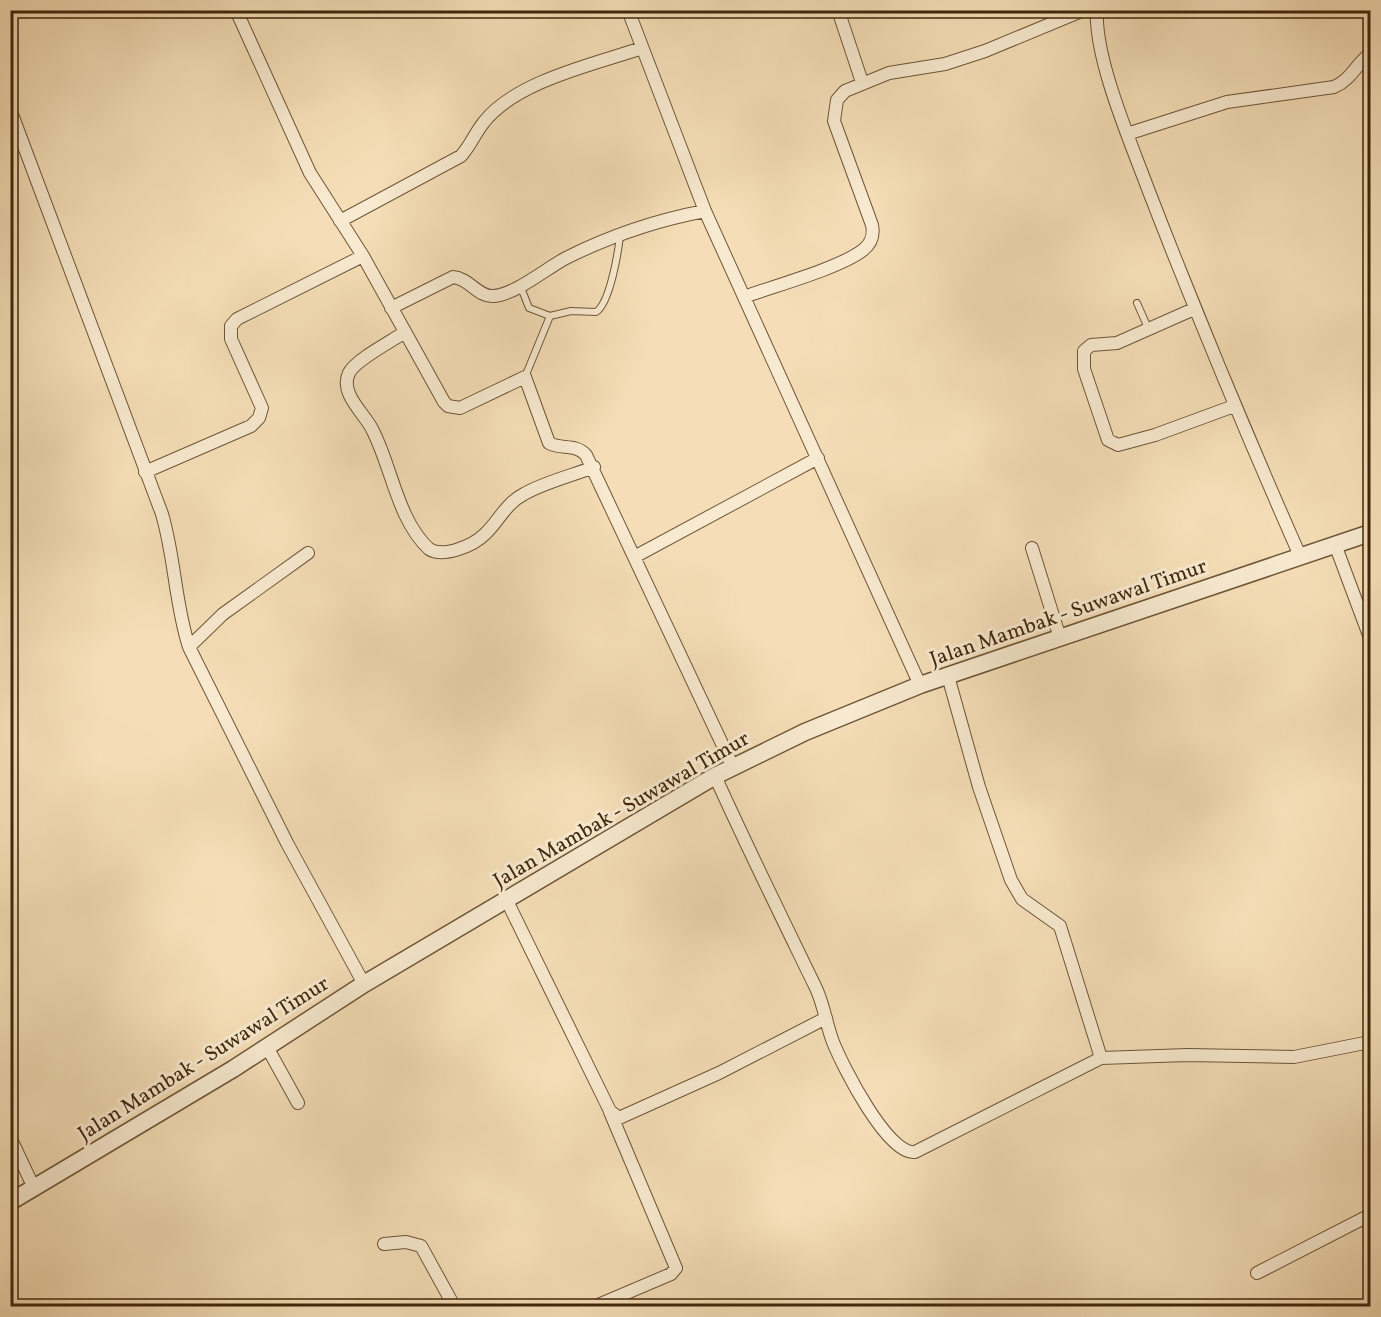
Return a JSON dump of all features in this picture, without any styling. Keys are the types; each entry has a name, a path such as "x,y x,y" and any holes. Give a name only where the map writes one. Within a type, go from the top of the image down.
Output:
{"street":[{"path":"236,10 310,173 363,256 448,406 460,408 525,377 549,443 582,450 594,467 734,767"},
{"path":"628,10 705,211 920,685"},
{"path":"837,10 862,82"},
{"path":"744,297 848,259 864,249 874,234 834,122 837,99 862,82 889,73 945,64 985,51 1084,10"},
{"path":"1097,10 1102,50 1127,135 1194,309 1301,558"},
{"path":"340,221 461,156 473,144 484,122 511,100 537,85 642,48"},
{"path":"1127,135 1227,102 1334,87 1344,82 1358,62 1371,54"},
{"path":"10,109 146,472 171,545 180,617 189,647 287,843 364,984"},
{"path":"391,308 453,276 469,281 489,297 499,296 567,258 661,219 705,211"},
{"path":"146,472 251,426 259,418 262,408 231,339 231,326 237,319 363,256"},
{"path":"1194,309 1117,343 1091,345 1084,351 1084,369 1111,443 1118,445 1155,435 1234,406"},
{"path":"405,332 353,367 347,385 348,394 371,427 382,451 410,524 429,549 444,553 471,543 486,534 501,513 524,494 594,467"},
{"path":"636,556 818,458"},
{"name":"Jalan Mambak - Suwawal Timur","path":"10,1202 267,1047 364,984 715,776 805,732 920,685 1336,547 1371,533"},
{"path":"1336,547 1371,638"},
{"path":"1032,548 1060,638"},
{"path":"189,647 223,614 308,554"},
{"path":"948,676 979,787 1011,880 1022,899 1060,926 1101,1058"},
{"path":"715,776 777,913 819,996 845,1068 874,1117 889,1138 902,1150 910,1152 1101,1058 1188,1055 1294,1057 1371,1042"},
{"path":"507,901 610,1111 676,1268 671,1274 596,1306"},
{"path":"610,1111 623,1119 826,1018"},
{"path":"267,1047 298,1103"},
{"path":"10,1137 34,1188"},
{"path":"1257,1273 1371,1215"},
{"path":"384,1244 406,1242 421,1246 454,1306"}],"lane":[{"path":"519,285 529,308 550,316 571,311 596,312 605,304 618,255 620,236"},
{"path":"1137,303 1148,328"},
{"path":"525,377 550,316"}]}
